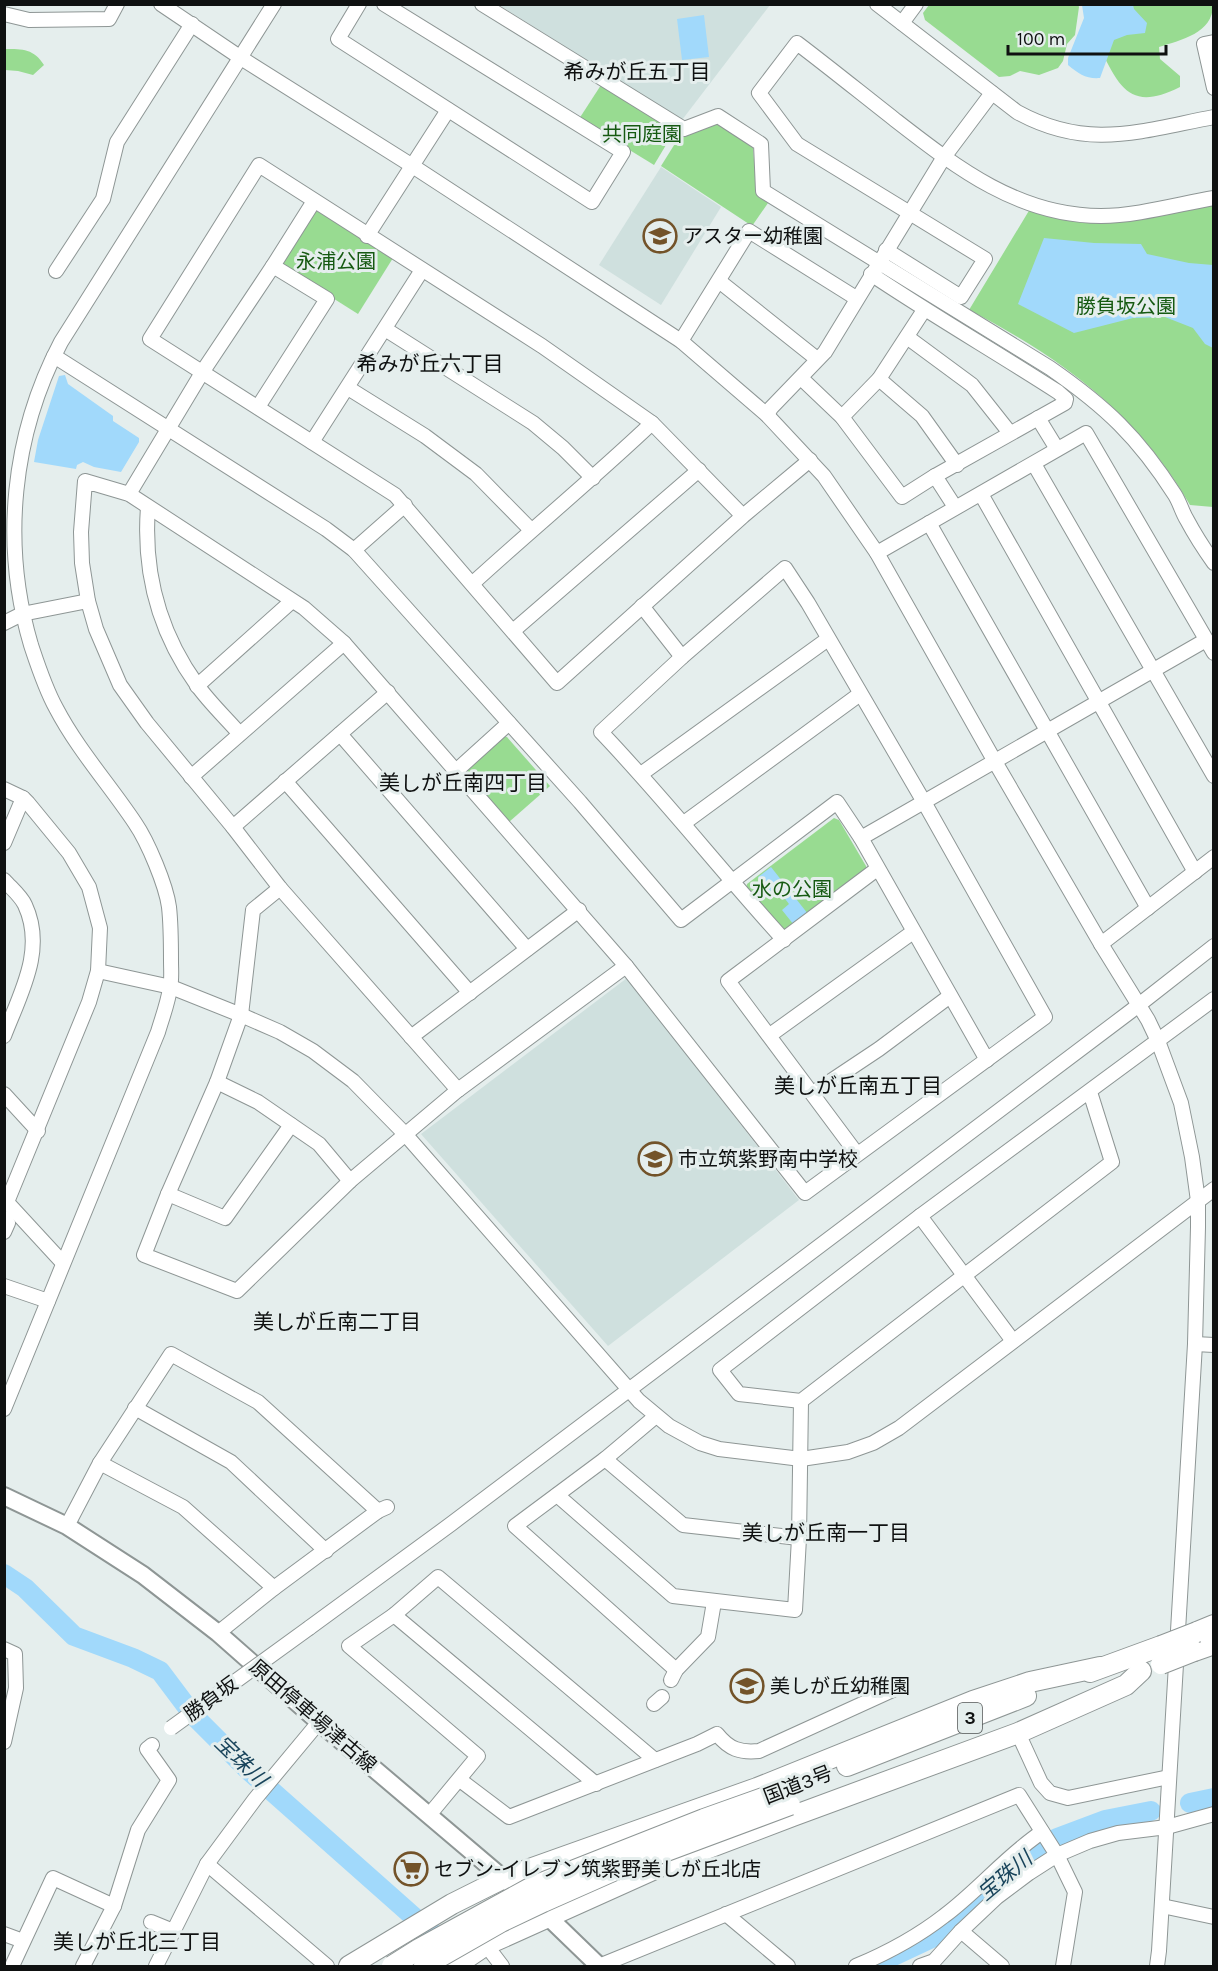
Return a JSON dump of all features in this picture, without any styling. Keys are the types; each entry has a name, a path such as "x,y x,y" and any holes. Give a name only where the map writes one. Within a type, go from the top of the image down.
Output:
{"highway":[{"name":"国道3号","path":"392,1966 534,1886 704,1819 787,1804 1100,1668 1161,1655 1202,1636 1214,1644"},
{"name":"国道3号","path":"424,1966 501,1922 613,1871 787,1804 957,1744 1141,1671 1161,1655"},
{"path":"349,1966 452,1904 504,1878 748,1792 973,1701 1030,1682 1100,1668"},
{"path":"455,1966 480,1949 664,1865 774,1823 787,1804 1018,1733 1126,1685 1141,1671"},
{"path":"437,1966 501,1922"}],"main road":[{"name":"原田停車場津古線","path":"4,1496 67,1526 143,1575 218,1633 549,1917 599,1966"}],"street":[{"path":"4,14 29,20 109,19 117,4"},
{"path":"161,4 241,58 411,165 681,341 767,415 824,476 876,553 1101,944 1140,1005 1158,1041 1181,1103 1198,1201 1195,1344 1157,1966"},
{"path":"4,1409 158,1032 171,987 169,905 151,854 136,825 84,755 55,707 39,670 22,614 16,578 13,531 18,469 39,391 54,356 274,4"},
{"path":"359,4 338,39 592,202 623,152 384,4"},
{"path":"482,4 684,129 718,116 761,144 763,191 875,269 924,310 996,352 1066,399 1065,403 902,497 842,417 801,378"},
{"path":"877,4 1017,112 1064,132 1116,135 1214,117"},
{"path":"902,23 916,4"},
{"path":"56,271 103,199 117,142 192,24"},
{"path":"1214,42 1204,44 1214,88"},
{"path":"886,250 961,297 985,259 798,144 759,93 797,43 969,175 1029,204 1069,213 1100,216 1214,198"},
{"path":"767,415 825,352 944,157 992,93"},
{"path":"367,236 448,110"},
{"path":"743,516 652,423 542,346 259,165 150,339 395,495 557,682 743,516 810,460"},
{"path":"129,494 202,371 314,201"},
{"path":"681,341 749,231 856,298"},
{"path":"258,407 327,298 273,266"},
{"path":"875,269 1050,368 1114,417 1154,464 1177,498 1186,519 1214,563"},
{"path":"312,442 422,270"},
{"path":"719,281 818,359"},
{"path":"842,417 879,379 924,310"},
{"path":"385,329 533,423 563,448 593,478"},
{"path":"907,337 972,385 1010,433"},
{"path":"54,356 326,529 354,550 580,802 681,920 837,802 861,838 987,1060"},
{"path":"879,379 922,416 957,465"},
{"path":"348,388 425,436 476,474 531,530"},
{"path":"1038,418 1058,449"},
{"path":"473,583 652,423"},
{"path":"876,553 1086,433 1214,653"},
{"path":"1034,464 1214,776"},
{"path":"513,631 699,470"},
{"path":"935,476 956,507"},
{"path":"458,1090 280,888 147,723 120,685 96,629 88,601 82,563 81,532 85,482 129,494 304,608 344,643 626,966 805,1193 1046,1017 924,802 785,568 682,657 601,732 641,774 730,881 784,940"},
{"path":"981,494 1195,872"},
{"path":"354,550 405,505"},
{"path":"148,507 151,582 170,641 197,686 239,733"},
{"path":"929,523 1148,908"},
{"path":"4,624 22,614 88,601"},
{"path":"197,686 292,601"},
{"path":"642,606 682,657"},
{"path":"641,774 828,639"},
{"path":"861,838 1206,640"},
{"path":"191,777 344,643"},
{"path":"233,827 388,692"},
{"path":"684,823 860,694"},
{"path":"456,770 509,723"},
{"path":"340,734 527,949"},
{"path":"285,781 470,993"},
{"path":"4,789 23,798 69,853 89,887 100,928 98,971 89,1002 38,1131 6,1201 63,1263"},
{"path":"4,843 23,798"},
{"path":"1101,944 1214,857"},
{"path":"857,1154 728,981 877,869"},
{"path":"4,880 24,903 33,926 35,944 32,963 4,1036"},
{"path":"280,888 253,910 241,1015 217,1082 144,1255 237,1291 350,1181 405,1134 458,1090 626,966"},
{"path":"411,1037 579,910"},
{"path":"770,1035 913,932"},
{"name":"勝負坂","path":"171,1728 452,1524 1140,1005 1214,946"},
{"path":"98,971 171,987 241,1015 280,1032 313,1051 353,1081 405,1134 629,1389 669,1426 688,1437 719,1449 801,1459 848,1452 873,1443 888,1435 1214,1189"},
{"path":"813,1093 879,1049 950,996"},
{"path":"1090,1092 1112,1162 801,1401 739,1394 720,1370 920,1216 1214,999"},
{"path":"217,1082 258,1101 319,1144 350,1181"},
{"path":"4,1094 38,1131"},
{"path":"168,1194 225,1218 291,1125"},
{"path":"920,1216 1013,1341"},
{"path":"4,1218 8,1223 4,1232"},
{"path":"4,1286 48,1301"},
{"path":"1195,1344 1214,1345"},
{"path":"67,1526 100,1463 171,1354 258,1402 382,1509 274,1588 218,1633"},
{"path":"557,1495 673,1596 795,1610 799,1538 801,1401"},
{"path":"135,1408 231,1462 326,1551"},
{"path":"656,1416 605,1459 515,1526 674,1675 708,1637 714,1602"},
{"path":"605,1459 683,1526 799,1538"},
{"path":"100,1463 183,1507 274,1588"},
{"path":"430,1814 478,1756 349,1646 394,1614 438,1577 656,1760"},
{"path":"394,1614 596,1784"},
{"path":"4,1649 15,1654 5,1734"},
{"path":"460,1780 509,1817 697,1744 717,1734 726,1744 736,1750 746,1753 759,1751 895,1689"},
{"path":"156,1966 207,1863 255,1798 319,1722"},
{"path":"1018,1733 1041,1783 1050,1793 1068,1798 1169,1777"},
{"path":"82,1966 114,1906 138,1830 169,1780 147,1749 152,1744"},
{"path":"599,1966 852,1865 1019,1795 1057,1855 1075,1892 1063,1966"},
{"path":"920,1966 933,1961 960,1931 997,1897 1057,1855 1090,1841 1118,1833 1167,1827 1214,1814"},
{"path":"855,1966 912,1938 945,1916 1016,1850 1042,1832"},
{"path":"207,1863 327,1966"},
{"path":"12,1966 53,1878 114,1906"},
{"path":"1162,1906 1214,1917"},
{"path":"726,1914 788,1966"},
{"path":"151,1922 173,1931"},
{"path":"960,1931 1002,1966"},
{"path":"4,1934 22,1941"},
{"path":"480,1949 502,1966"}],"shaded area":[{"path":"499,5 770,5 682,120"},
{"name":"アスター幼稚園","path":"661,167 721,207 661,305 599,265"},
{"path":"627,978 799,1200 608,1346 421,1134"}],"green space":[{"path":"1078,4 1079,7 1075,35 1067,44 1063,61 1058,68 1039,75 1020,71 1010,76 999,77 925,20 923,13 929,5"},
{"path":"1124,5 1213,5 1212,15 1202,29 1186,38 1159,47 1160,59 1180,76 1180,87 1164,94 1140,97 1123,87 1116,78 1102,52"},
{"path":"5,49 28,51 44,65 33,75 5,70"},
{"name":"共同庭園","path":"601,85 675,130 654,165 579,119"},
{"path":"714,120 753,148 757,196 768,203 752,226 661,166 681,134"},
{"name":"勝負坂公園","path":"1213,203 1213,507 1190,505 1169,472 1146,443 1094,391 1035,348 969,310 1030,209 1062,217"},
{"name":"永浦公園","path":"313,210 393,258 358,314 282,266 281,262"},
{"path":"503,736 507,737 550,786 509,822 467,773 468,769"},
{"name":"水の公園","path":"834,818 839,820 866,866 866,871 788,931 783,930 746,889 747,884"}],"water":[{"path":"1082,5 1133,5 1147,23 1145,33 1127,35 1114,40 1100,78 1083,75 1068,65 1068,58 1084,18"},
{"path":"704,15 709,57 682,60 677,19"},
{"path":"1044,238 1094,243 1141,244 1147,254 1189,263 1213,265 1213,348 1205,344 1193,328 1165,317 1133,318 1074,333 1018,304"},
{"path":"65,375 68,384 113,416 113,421 139,438 139,442 121,472 94,467 83,462 77,465 76,469 34,462 38,440 59,376"},
{"path":"771,867 808,914 794,925 782,910 789,904 776,887 769,892 758,877"}],"waterway":[{"name":"宝珠川","path":"4,1574 25,1588 74,1636 133,1658 160,1671 193,1715 248,1770 450,1949"},
{"name":"宝珠川","path":"1190,1803 1214,1798"},
{"name":"宝珠川","path":"872,1966 934,1937 957,1914 1032,1851 1057,1838 1105,1820 1151,1811"}],"place":[{"name":"アスター幼稚園","path":"660,236"},
{"name":"市立筑紫野南中学校","path":"655,1159"},
{"name":"美しが丘幼稚園","path":"747,1686"},
{"name":"セブン-イレブン筑紫野美しが丘北店","path":"411,1869"}],"district":[{"name":"希みが丘五丁目","path":"637,72"},
{"name":"希みが丘六丁目","path":"430,364"},
{"name":"美しが丘南四丁目","path":"463,783"},
{"name":"美しが丘南五丁目","path":"858,1086"},
{"name":"美しが丘南二丁目","path":"337,1322"},
{"name":"美しが丘南一丁目","path":"826,1533"},
{"name":"美しが丘北三丁目","path":"137,1942"}]}
